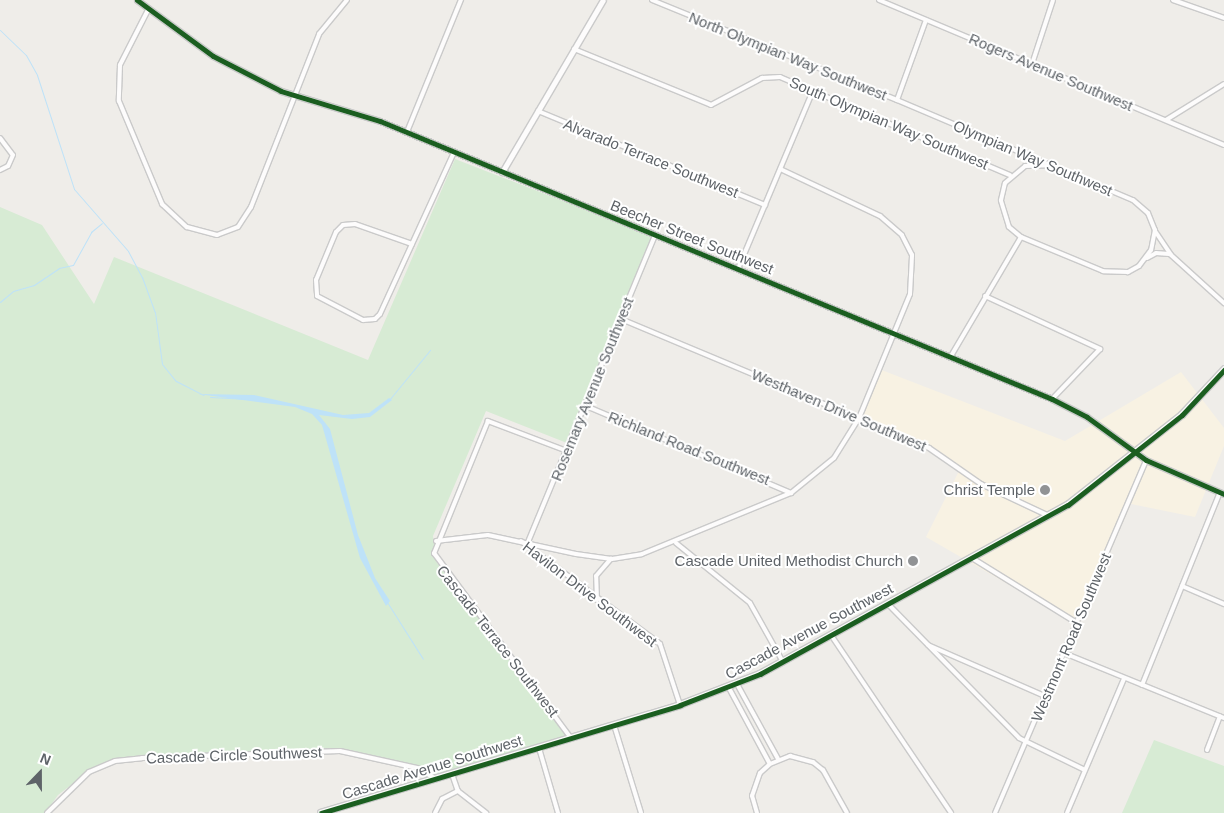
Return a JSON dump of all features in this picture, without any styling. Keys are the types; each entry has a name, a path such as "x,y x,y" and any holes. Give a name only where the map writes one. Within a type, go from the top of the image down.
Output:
{"main road":[{"name":"Cascade Avenue Southwest","path":"321,813 334,811 680,705 730,688 783,662 1049,516 1087,492 1182,414 1224,370"}],"street":[{"name":"Beecher Street Southwest","path":"137,0 148,10 213,56 295,96 363,115 407,132 1052,399 1087,417 1146,460 1222,493"},
{"path":"407,132 461,0"},
{"path":"502,172 603,0"},
{"name":"North Olympian Way Southwest","path":"652,0 897,100"},
{"name":"Rogers Avenue Southwest","path":"879,0 1224,145"},
{"path":"1032,64 1052,0"},
{"path":"1174,0 1191,2 1224,18"},
{"path":"148,10 120,65 119,102 158,196 171,214 187,227 217,235 243,222 320,34 344,1"},
{"path":"897,100 926,20"},
{"name":"South Olympian Way Southwest","path":"574,50 711,105 772,76 813,90 1010,175"},
{"path":"1166,120 1224,84"},
{"path":"738,269 813,90"},
{"name":"Olympian Way Southwest","path":"897,100 1141,205 1171,255 1224,303"},
{"name":"Alvarado Terrace Southwest","path":"538,111 765,205"},
{"path":"0,138 13,155 8,166 0,170"},
{"path":"412,244 355,224 342,225 316,280 317,296 363,320 375,319 412,244 454,152"},
{"path":"1048,164 1025,166 1010,175 1002,192 1002,212 1009,226 1021,237 1114,274 1140,266 1147,258 1154,242 1155,230"},
{"path":"436,541 488,534 612,559 642,554 676,543 791,493 834,458 859,418 894,333 914,278 912,255 902,235 880,216 780,169"},
{"name":"Rosemary Avenue Southwest","path":"528,542 568,451 655,235"},
{"path":"951,356 1021,237"},
{"path":"1147,258 1156,253 1171,255"},
{"path":"985,296 1100,349 1052,399"},
{"name":"Westhaven Drive Southwest","path":"621,319 929,448 981,484 1049,516"},
{"name":"Richland Road Southwest","path":"586,406 791,493"},
{"path":"436,541 488,420 568,451"},
{"name":"Westmont Road Southwest","path":"995,813 1146,460"},
{"path":"1142,684 1222,493"},
{"name":"Havilon Drive Southwest","path":"519,540 597,600 660,644 680,705"},
{"name":"Cascade Terrace Southwest","path":"436,541 437,561 570,738"},
{"path":"676,543 750,603 783,662"},
{"path":"972,558 1077,623"},
{"path":"597,600 596,576 612,559"},
{"path":"1182,586 1224,604"},
{"path":"888,604 1025,743 1086,770"},
{"path":"831,635 951,813"},
{"path":"926,644 1045,696"},
{"path":"1064,653 1124,679 1142,684 1222,717 1207,750"},
{"path":"1067,813 1124,679"},
{"path":"737,684 778,759"},
{"path":"730,688 770,764"},
{"path":"614,725 641,813"},
{"path":"539,748 558,813"},
{"name":"Cascade Circle Southwest","path":"48,813 89,772 115,761 142,758 340,751 417,768 436,779"},
{"path":"757,813 753,805 754,788 770,764 778,759 790,756 813,762 830,780 847,813"},
{"path":"452,774 458,791 486,813"},
{"path":"435,813 442,799 458,791"}],"shaded area":[{"path":"879,369 1065,441 1181,372 1224,428 1224,446 1195,517 1131,504 1079,625 926,537 959,471 937,450 857,415"}],"green space":[{"path":"455,159 653,236 567,443 486,411 433,536 437,563 574,738 435,782 390,760 358,753 123,760 88,772 58,795 45,813 0,813 0,207 42,225 94,304 114,257 368,360"},
{"path":"1154,740 1224,766 1224,813 1122,813"}],"water":[{"path":"198,394 254,395 343,415 369,413 389,398 392,400 370,417 352,419 319,415 330,429 358,535 375,578 390,601 386,606 360,558 322,425 312,414 295,407"}],"waterway":[{"path":"0,30 26,55 37,75 74,189 128,251 142,277 155,312 162,364 176,381 204,395"},
{"path":"0,302 13,291 34,285 59,268 73,265 91,232 102,223"},
{"path":"389,400 430,350"},
{"path":"210,397 248,399"},
{"path":"387,602 423,659"}],"cycle path":[{"path":"137,0 213,56 281,91 380,121 1052,399 1087,417 1146,460 1224,494"},
{"path":"321,813 680,705 760,674 1068,505 1182,415 1224,370"}],"place":[{"name":"Christ Temple","path":"1045,490"},
{"name":"Cascade United Methodist Church","path":"913,561"}]}
